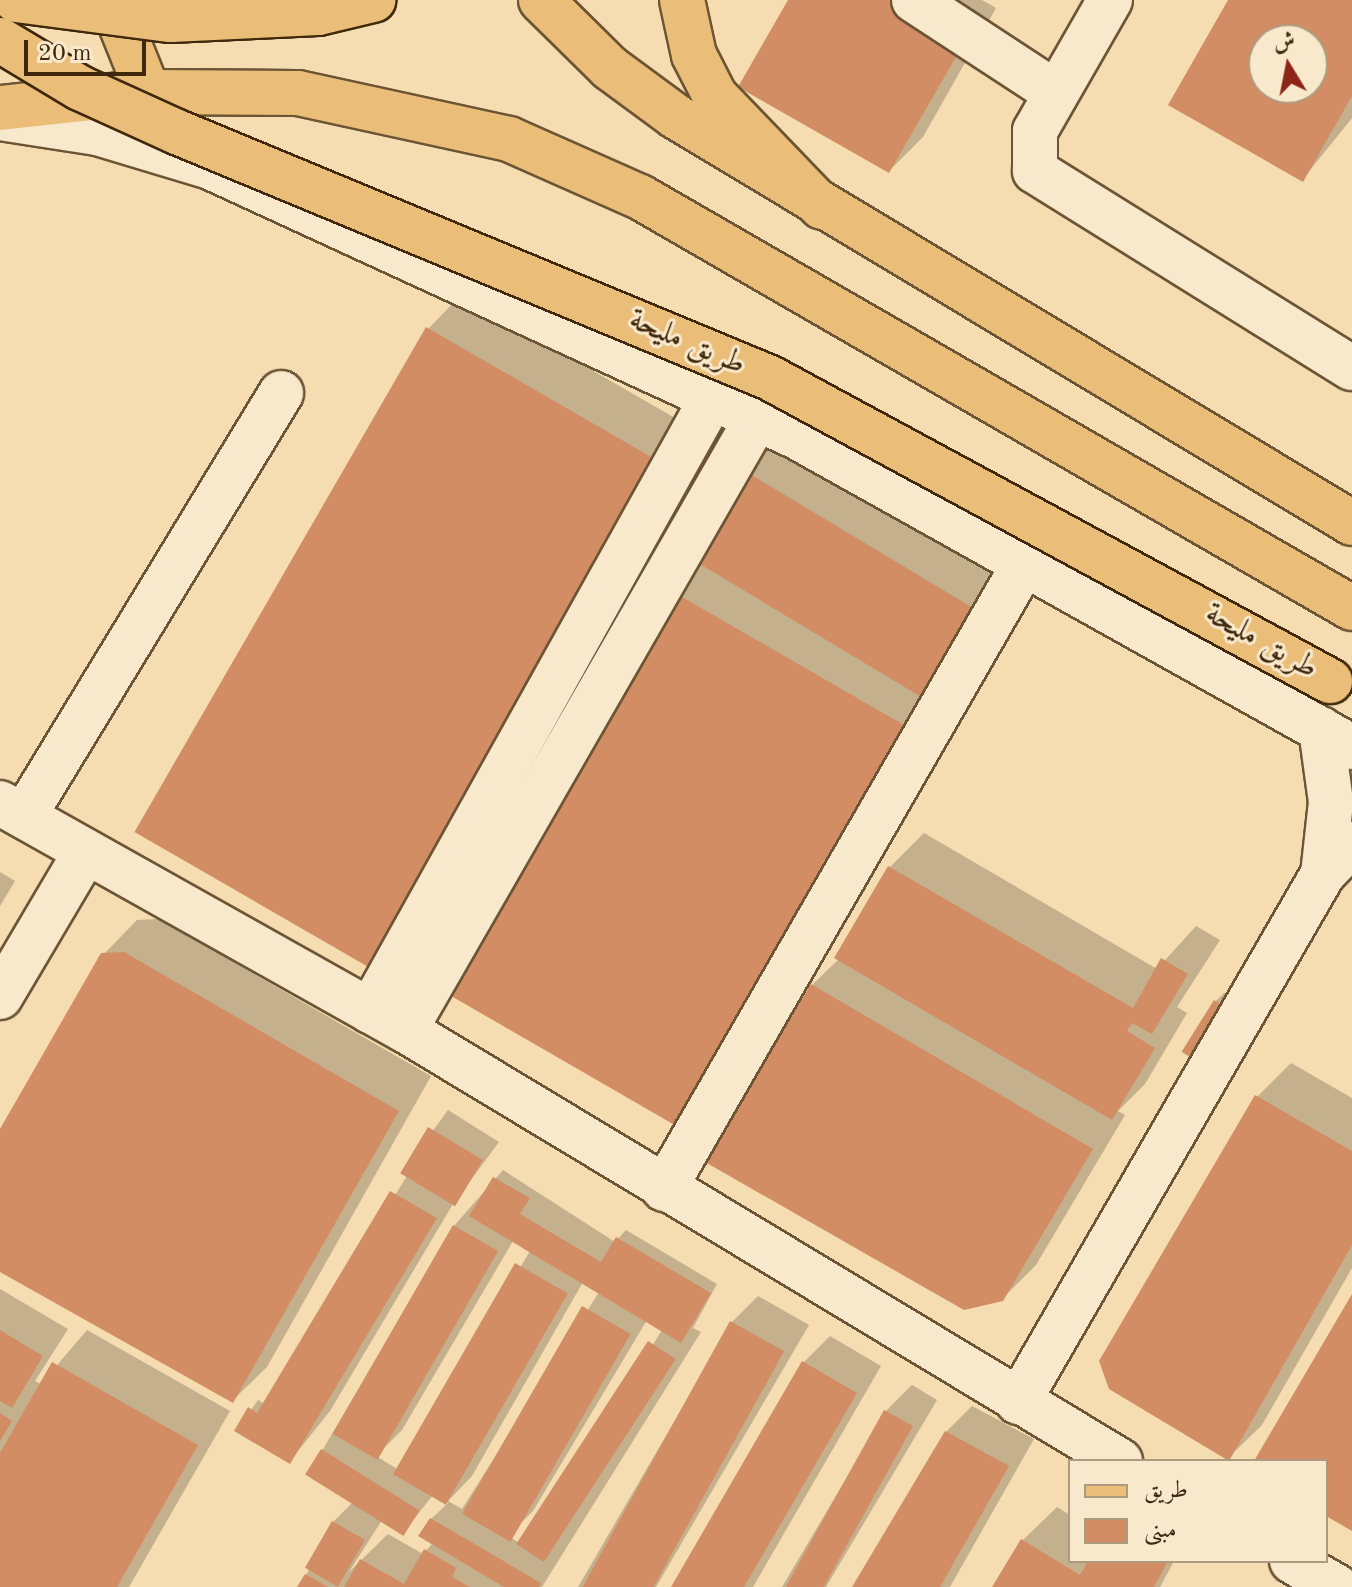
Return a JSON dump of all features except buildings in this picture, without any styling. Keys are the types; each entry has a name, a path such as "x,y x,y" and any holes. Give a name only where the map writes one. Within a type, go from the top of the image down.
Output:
{"main road":[{"path":"16,0 171,20 318,13 373,0"},
{"path":"111,0 148,92"},
{"path":"541,0 621,76 822,207 1352,523"},
{"path":"682,0 694,55 715,96 822,207"},
{"name":"طريق مليحة","path":"0,40 80,88 177,132 770,378 1352,693"},
{"path":"0,108 148,92 270,92 370,103 495,135 576,166 1352,608"}],"street":[{"path":"914,0 1056,93"},
{"path":"1110,0 1056,93 1031,144 1044,182 1352,368"},
{"path":"0,118 97,133 210,167 757,418 1336,738 1331,802 1337,859 1018,1402"},
{"path":"281,393 12,809 387,1021 1117,1459"},
{"path":"387,1021 712,398"},
{"path":"387,1021 757,418"},
{"path":"664,1189 1023,566"},
{"path":"0,997 85,853"},
{"path":"1295,1563 1337,1587"}]}
